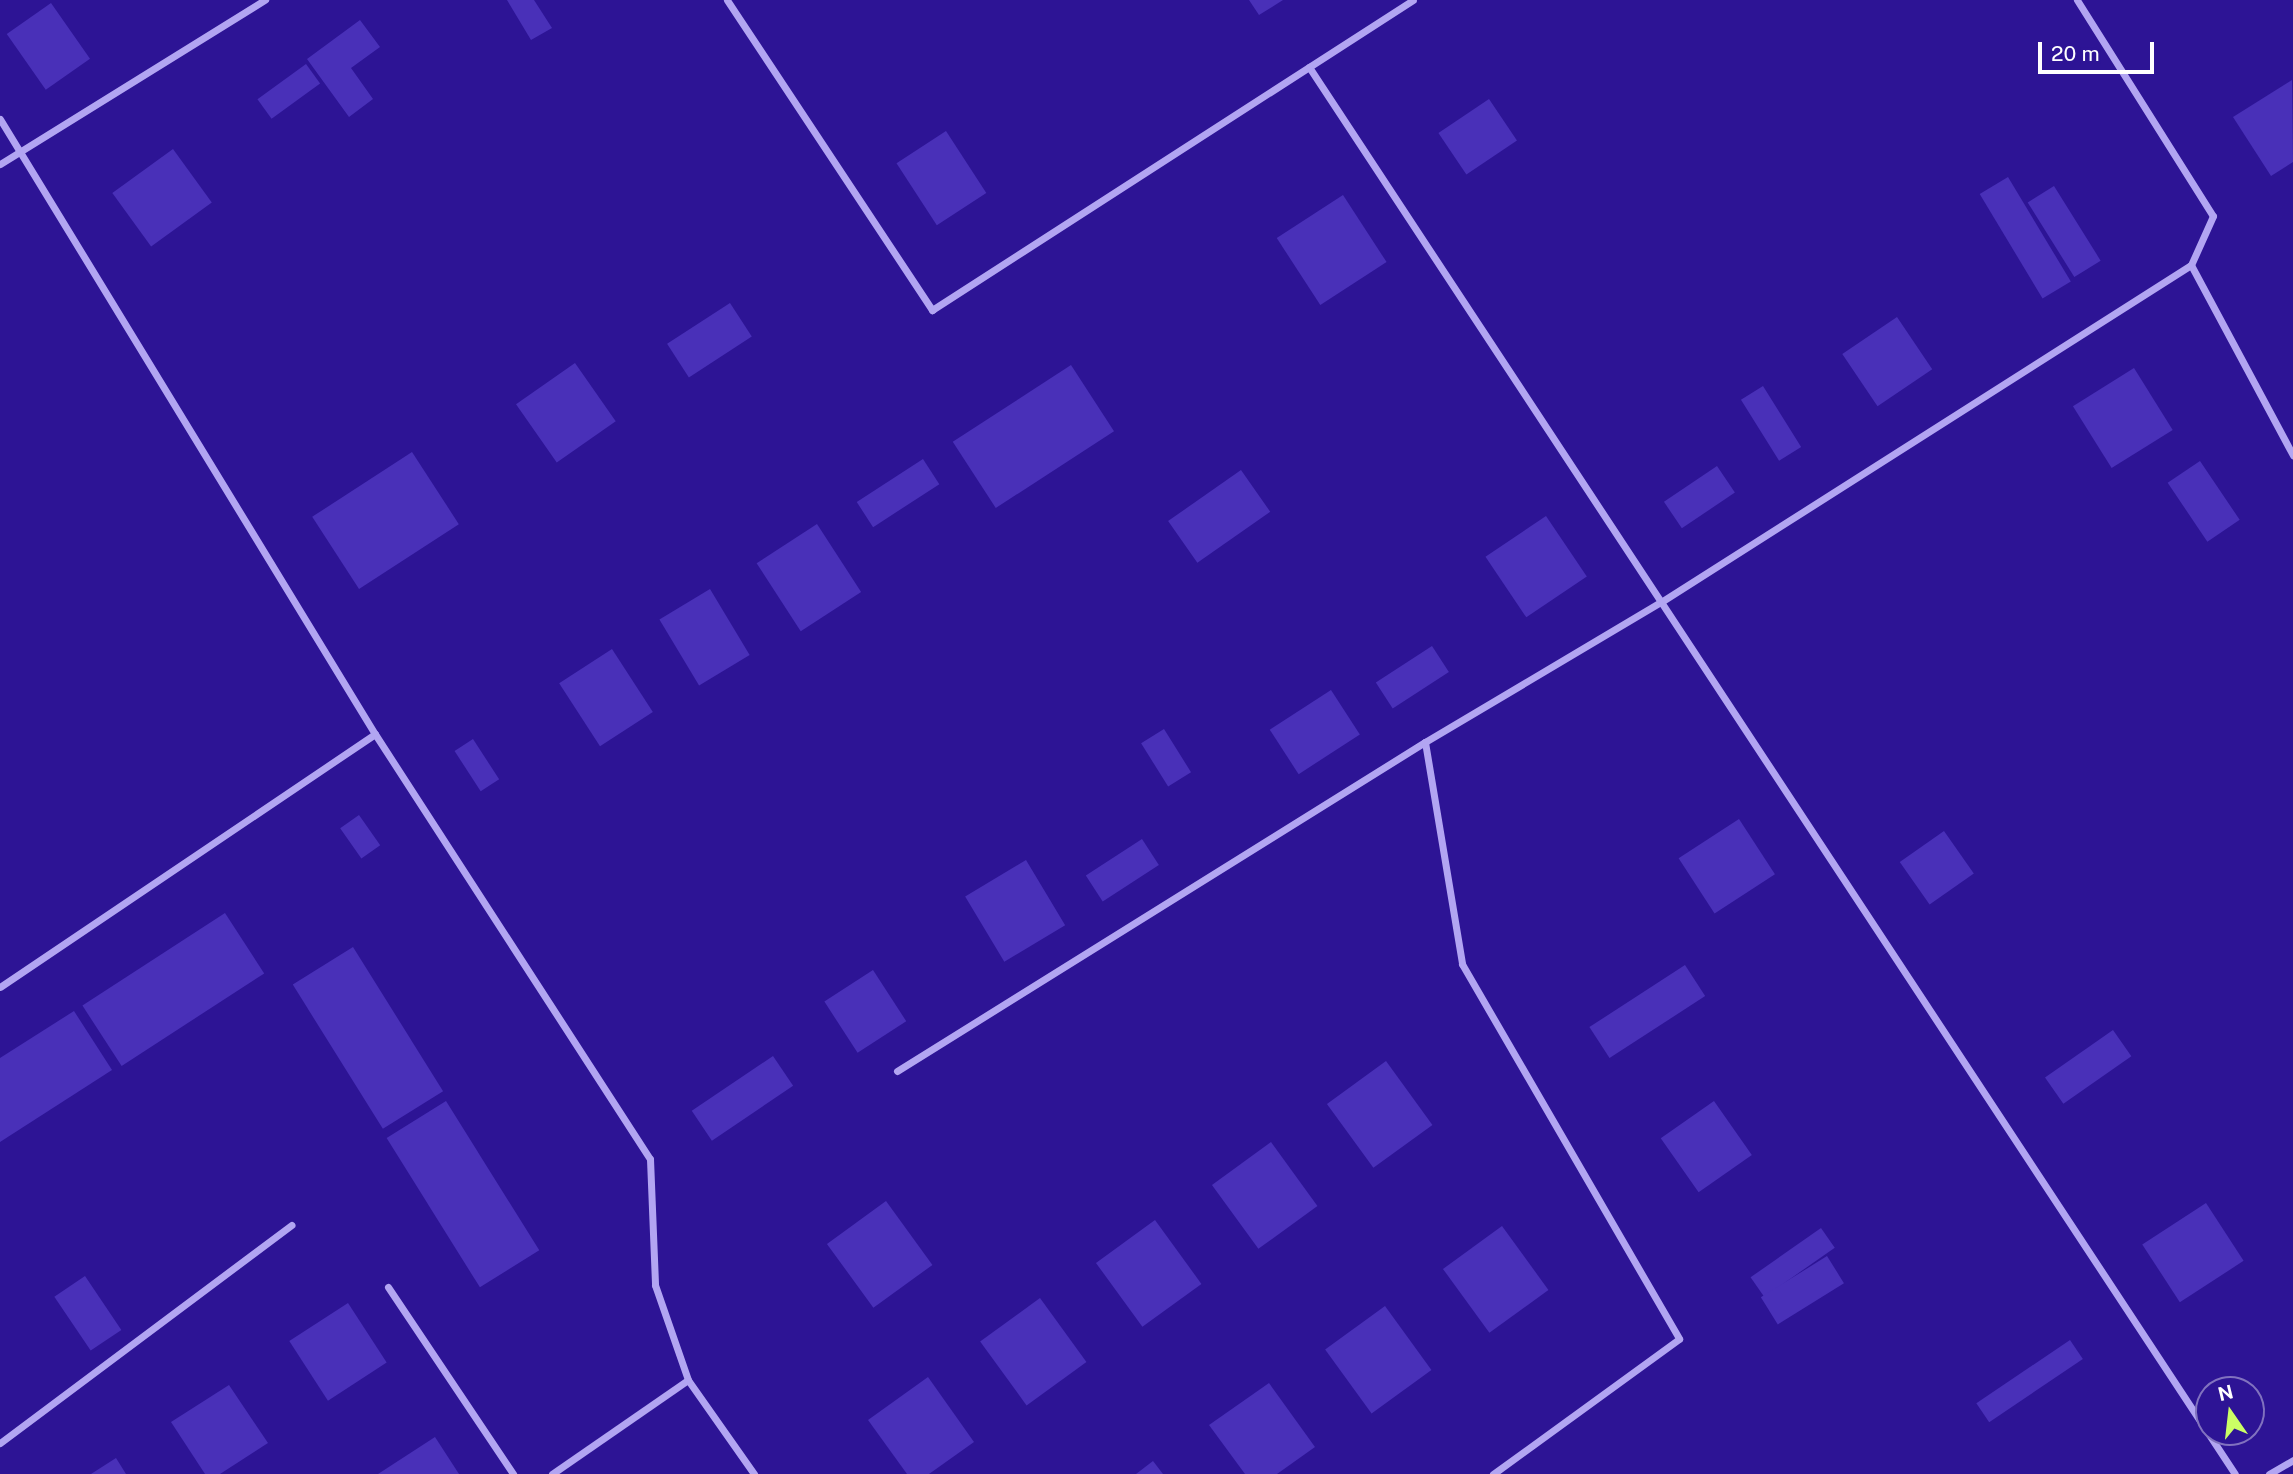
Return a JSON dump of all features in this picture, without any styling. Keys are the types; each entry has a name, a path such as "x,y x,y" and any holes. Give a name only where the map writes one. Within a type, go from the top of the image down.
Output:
{"street":[{"path":"0,164 265,0"},
{"path":"727,0 932,310 1413,0"},
{"path":"897,1071 1426,742 1661,602 2191,265 2213,216 2077,0"},
{"path":"1310,67 2235,1474"},
{"path":"0,119 376,734 650,1159 655,1284 688,1380 754,1474"},
{"path":"2191,265 2293,455"},
{"path":"0,987 376,734"},
{"path":"1426,742 1462,964 1679,1339 1493,1474"},
{"path":"0,1443 291,1225"},
{"path":"388,1287 513,1474"},
{"path":"552,1474 688,1380"},
{"path":"2269,1474 2293,1460"}],"building":[{"path":"507,0 534,0 552,28 531,40"},
{"path":"1249,0 1283,0 1259,15"},
{"path":"51,3 90,59 46,90 7,34"},
{"path":"360,20 380,47 351,68 373,99 349,117 307,59"},
{"path":"306,64 320,83 272,119 257,99"},
{"path":"2292,80 2293,162 2271,176 2233,117"},
{"path":"1489,99 1517,140 1466,175 1438,133"},
{"path":"946,131 986,193 937,225 897,163"},
{"path":"173,149 212,202 151,246 112,193"},
{"path":"2008,177 2071,282 2043,299 1980,194"},
{"path":"2054,186 2101,261 2074,277 2028,202"},
{"path":"1343,195 1387,262 1320,305 1277,238"},
{"path":"730,303 752,337 689,377 667,344"},
{"path":"1897,317 1932,369 1878,406 1842,354"},
{"path":"575,363 616,421 557,462 516,404"},
{"path":"1071,365 1114,431 996,508 953,442"},
{"path":"2134,368 2173,430 2112,468 2073,406"},
{"path":"1763,386 1801,447 1779,461 1741,400"},
{"path":"412,452 459,524 359,589 312,517"},
{"path":"923,459 939,484 873,527 857,502"},
{"path":"2200,461 2240,520 2207,542 2168,483"},
{"path":"1717,466 1735,493 1682,528 1664,502"},
{"path":"1241,470 1270,512 1197,563 1168,521"},
{"path":"1546,516 1587,577 1526,617 1485,557"},
{"path":"817,524 861,592 801,631 757,563"},
{"path":"710,589 750,655 699,685 659,619"},
{"path":"1432,646 1449,672 1393,708 1376,682"},
{"path":"612,649 653,712 600,746 559,683"},
{"path":"1331,690 1360,734 1299,774 1270,730"},
{"path":"1164,729 1191,772 1168,787 1141,743"},
{"path":"473,739 499,779 481,791 455,751"},
{"path":"359,815 380,845 361,859 340,828"},
{"path":"1739,819 1775,874 1715,914 1679,858"},
{"path":"1944,831 1974,874 1930,905 1900,862"},
{"path":"1142,839 1159,865 1103,901 1086,875"},
{"path":"1026,860 1065,925 1004,962 965,897"},
{"path":"225,913 264,973 122,1066 82,1006"},
{"path":"353,947 443,1091 383,1129 293,985"},
{"path":"1685,965 1705,996 1610,1058 1589,1027"},
{"path":"873,970 906,1021 858,1053 824,1002"},
{"path":"74,1011 112,1070 0,1142 0,1058"},
{"path":"2113,1030 2131,1056 2063,1104 2045,1078"},
{"path":"773,1056 793,1086 712,1141 692,1111"},
{"path":"1386,1061 1432,1125 1373,1168 1327,1104"},
{"path":"446,1101 539,1250 480,1287 387,1138"},
{"path":"1714,1101 1752,1155 1699,1192 1661,1138"},
{"path":"1271,1142 1317,1206 1258,1249 1212,1185"},
{"path":"886,1201 932,1265 873,1308 827,1244"},
{"path":"2206,1203 2244,1261 2180,1302 2142,1244"},
{"path":"1155,1220 1201,1284 1142,1327 1096,1263"},
{"path":"1502,1226 1548,1290 1489,1333 1443,1269"},
{"path":"1821,1228 1835,1248 1764,1297 1751,1277"},
{"path":"1827,1256 1844,1283 1778,1324 1761,1297"},
{"path":"85,1276 121,1330 91,1351 54,1297"},
{"path":"1040,1298 1086,1362 1027,1405 980,1341"},
{"path":"348,1303 387,1363 328,1401 289,1341"},
{"path":"1385,1306 1431,1370 1372,1413 1325,1349"},
{"path":"2070,1340 2083,1359 1989,1422 1976,1403"},
{"path":"928,1377 974,1442 929,1474 907,1474 868,1420"},
{"path":"1269,1383 1315,1447 1277,1474 1245,1474 1209,1425"},
{"path":"229,1385 268,1443 220,1474 205,1474 171,1422"},
{"path":"435,1437 459,1474 378,1474"},
{"path":"116,1458 126,1474 91,1474"},
{"path":"1153,1461 1163,1474 1136,1474"}]}
